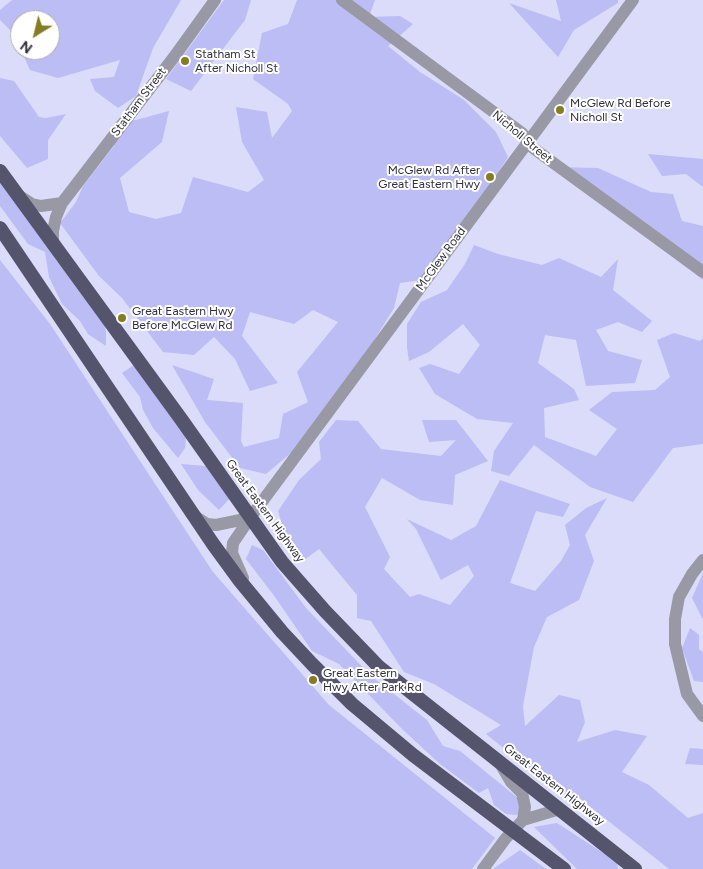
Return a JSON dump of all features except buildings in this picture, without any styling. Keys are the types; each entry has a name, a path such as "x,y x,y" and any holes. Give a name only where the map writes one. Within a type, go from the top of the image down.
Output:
{"highway":[{"name":"Great Eastern Highway","path":"0,171 181,419 282,562 325,611 379,667 634,869"},
{"path":"0,228 218,552 257,602 312,664 352,704 414,756 564,869"}],"street":[{"name":"Statham Street","path":"53,245 54,224 62,203 174,57 215,0"},
{"name":"Nicholl Street","path":"342,0 522,133 533,148 703,272"},
{"name":"McGlew Road","path":"257,602 239,571 232,553 233,543 633,0"},
{"path":"16,194 32,204 42,206 62,203"},
{"path":"193,514 207,524 216,525 250,518"},
{"path":"703,560 692,574 679,597 675,619 675,644 687,694 703,716"},
{"path":"499,762 511,782 522,793 525,807 523,820"},
{"path":"483,869 512,830 523,820 560,809"}],"shaded area":[{"path":"12,0 181,0 153,48 136,96 118,108 95,91 90,79 114,77 120,60 58,78 30,70 26,60 60,60 60,10 10,10 10,30 0,20 0,10"},
{"path":"224,0 251,0 245,20 191,91 166,79"},
{"path":"297,0 375,0 369,17 400,16 413,24 388,46 420,72 464,100 496,132 508,157 482,197 422,280 400,283 394,308 355,371 298,447 266,474 240,468 205,422 172,365 214,379 207,400 243,403 241,441 244,447 279,438 283,414 308,402 297,372 338,322 313,310 294,324 250,312 242,336 278,383 250,391 235,359 214,337 194,355 163,352 122,298 99,276 60,223 76,202 83,186 114,146 115,122 136,120 169,111 162,142 120,178 129,212 156,219 181,213 193,177 248,192 264,180 242,142 236,107 267,112 272,138 292,111 288,104 253,79 262,33 288,24"},
{"path":"556,0 618,0 618,3 574,30 558,57 509,3 561,21"},
{"path":"0,78 14,81 39,117 46,118 66,114 48,140 48,159 27,168 0,136"},
{"path":"648,154 703,159 703,187 686,174 662,176"},
{"path":"556,167 598,168 651,192 673,194 682,221 703,226 703,280"},
{"path":"0,178 44,234 56,260 83,282 104,321 106,346 88,334 80,321 62,304 49,277 45,252 28,244 0,206"},
{"path":"474,245 498,254 542,265 559,258 601,277 618,259 613,290 652,321 642,332 618,322 596,330 608,351 642,360 635,383 586,386 576,340 545,335 538,363 574,389 579,400 544,408 545,437 596,456 617,429 589,410 612,392 655,390 670,377 657,340 674,333 700,341 703,338 703,444 673,448 633,502 590,487 534,445 509,476 491,471 494,451 513,423 477,419 435,394 419,368 430,364 459,374 480,345 463,324 429,352 409,361 407,348 407,324 421,302 447,290 465,264"},
{"path":"0,260 50,324 213,572 329,705 495,838 472,869 0,869"},
{"path":"134,365 171,413 186,438 185,448 178,458 153,428 143,410 140,397 122,373"},
{"path":"336,420 358,421 381,449 441,456 456,440 429,442 422,420 456,420 488,461 455,475 453,505 420,500 382,478 365,507 390,557 384,569 410,597 419,594 450,605 474,576 468,565 441,580 416,529 407,519 451,540 476,526 500,480 570,504 563,517 536,511 510,583 535,591 561,561 570,545 565,525 586,508 607,498 585,535 594,561 579,600 547,617 534,647 523,706 525,726 559,695 580,700 585,722 577,742 615,730 647,736 622,772 649,785 688,818 703,813 703,869 669,869 573,793 562,795 486,734 501,725 434,684 404,672 371,621 357,618 357,595 319,549 303,561 283,528 278,511 299,480 321,459 319,442"},
{"path":"181,464 206,466 231,497 219,510 198,490"},
{"path":"252,545 263,550 306,608 371,676 427,720 443,746 460,751 524,803 517,815 506,814 494,805 488,788 479,793 440,764 402,729 339,664 312,651 246,559"},
{"path":"703,573 703,618 702,618 692,598"},
{"path":"690,628 699,635 699,649 703,652 703,682 694,681 682,648"},
{"path":"690,748 703,749 703,765 685,764"},
{"path":"557,823 617,862 618,869 577,869 534,827"},
{"path":"520,850 546,869 493,869"}],"place":[{"name":"Statham St After Nicholl St","path":"185,61"},
{"name":"McGlew Rd Before Nicholl St","path":"560,110"},
{"name":"McGlew Rd After Great Eastern Hwy","path":"490,177"},
{"name":"Great Eastern Hwy Before McGlew Rd","path":"122,318"},
{"name":"Great Eastern Hwy After Park Rd","path":"313,680"}]}
